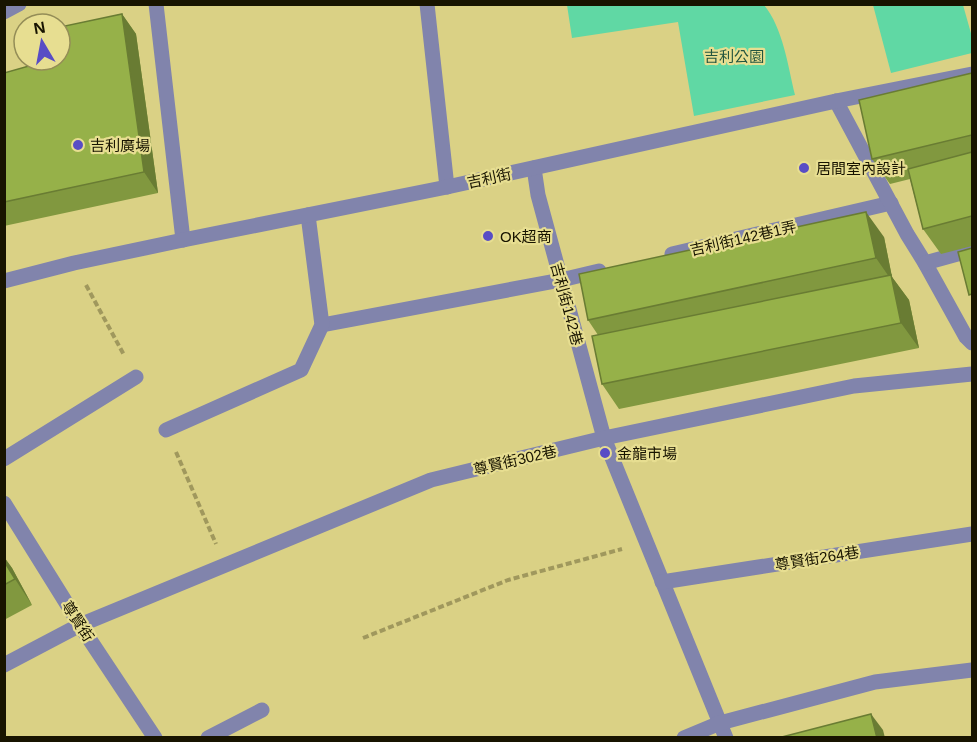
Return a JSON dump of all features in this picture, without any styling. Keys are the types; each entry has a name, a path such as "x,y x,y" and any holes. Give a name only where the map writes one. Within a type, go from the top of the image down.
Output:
{"street":[{"path":"4,12 19,4"},
{"path":"156,4 183,240"},
{"path":"427,4 447,187"},
{"name":"吉利街","path":"4,281 75,263 447,187 836,101 972,74"},
{"path":"836,101 907,234 972,344"},
{"name":"吉利街142巷","path":"534,168 538,195 604,438"},
{"name":"吉利街142巷1弄","path":"663,256 891,203"},
{"path":"166,430 301,370 322,325 308,215"},
{"path":"925,263 972,250"},
{"path":"322,325 618,267"},
{"name":"尊賢街302巷","path":"4,665 80,625 431,480 604,438 854,386 972,374"},
{"path":"4,459 136,377"},
{"path":"604,438 723,730"},
{"name":"尊賢街","path":"4,503 80,625 155,738"},
{"name":"尊賢街264巷","path":"662,582 972,534"},
{"path":"684,738 723,730 875,682 972,669"},
{"path":"208,738 262,710"}],"path":[{"path":"363,638 508,580 646,543"}],"green space":[{"name":"吉利公園","path":"567,5 764,5 780,36 795,95 694,116 678,22 572,38"},
{"path":"873,5 963,5 972,37 972,53 891,73"}],"building":[{"name":"吉利廣場","path":"122,14 144,172 4,202 4,73 12,71 72,72 72,24"},
{"path":"972,73 972,135 872,159 859,100"},
{"path":"972,152 972,216 923,229 908,169"},
{"path":"866,212 876,258 588,320 579,274"},
{"path":"972,248 972,294 969,295 958,252"},
{"path":"891,275 901,323 602,384 592,336"},
{"path":"4,561 15,579 4,585"},
{"path":"871,714 877,738 778,738"}],"place":[{"name":"吉利廣場","path":"78,145"},
{"name":"居間室內設計","path":"804,168"},
{"name":"OK超商","path":"488,236"},
{"name":"金龍市場","path":"605,453"}]}
